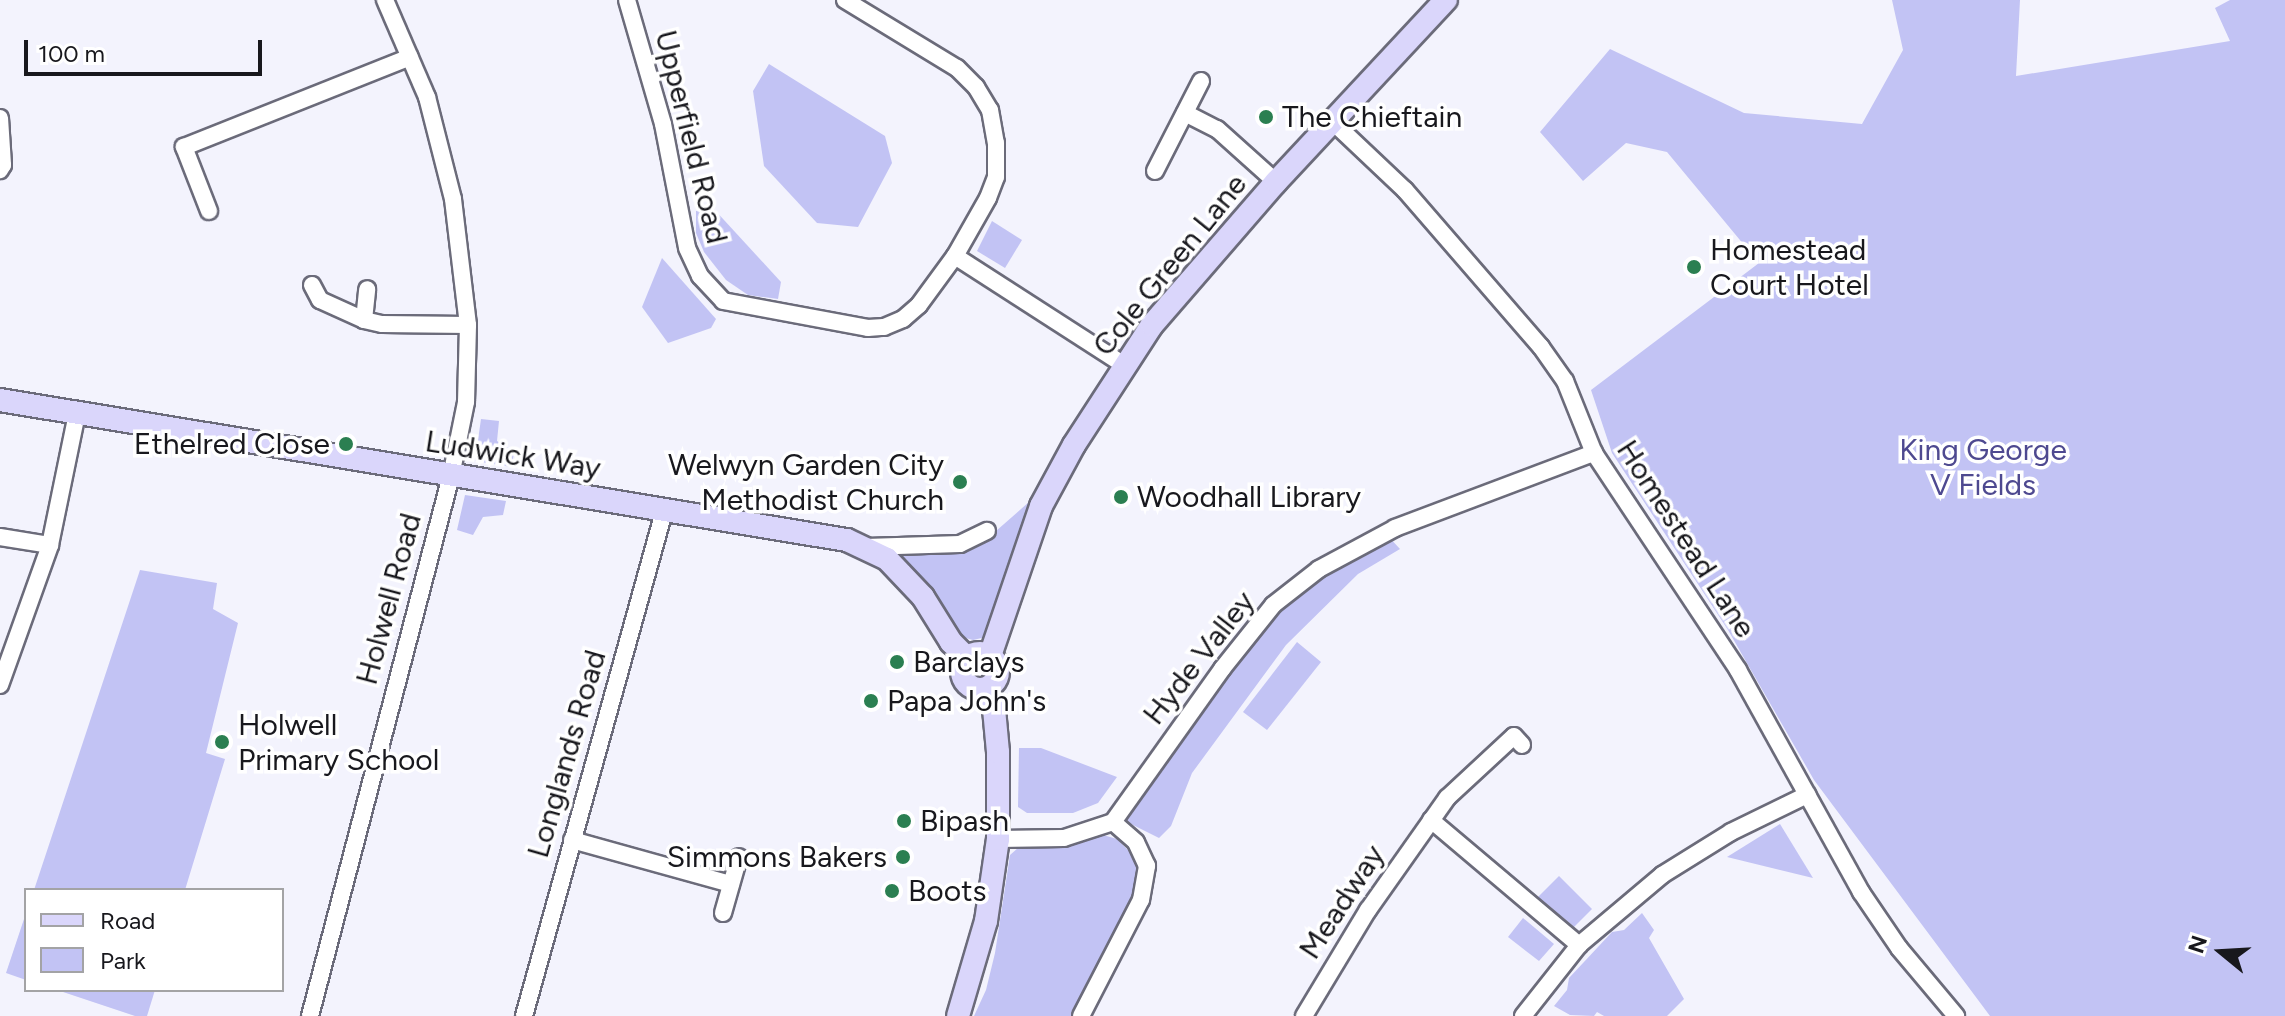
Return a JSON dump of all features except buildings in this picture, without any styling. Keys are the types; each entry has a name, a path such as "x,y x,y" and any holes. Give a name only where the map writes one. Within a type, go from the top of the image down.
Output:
{"street":[{"name":"Holwell Road","path":"310,1016 451,476 466,402 468,325 453,199 427,97 385,0"},
{"name":"Upperfield Road","path":"627,0 663,124 687,248 700,276 723,301 868,328 884,327 903,319 919,305 955,256 988,198 996,177 996,143 990,110 976,87 957,68 845,0"},
{"name":"Cole Green Lane","path":"978,657 1041,506 1074,445 1152,325 1276,182 1446,0"},
{"path":"209,211 184,147 410,57"},
{"path":"1155,171 1201,81"},
{"path":"1185,113 1217,129 1276,182"},
{"path":"0,118 0,170"},
{"name":"Homestead Lane","path":"1333,122 1405,190 1541,347 1565,381 1594,453 1707,621 1861,892 1899,948 1956,1016"},
{"path":"955,256 1124,365"},
{"path":"312,285 320,300 364,320 382,324 468,325"},
{"path":"364,320 367,289"},
{"name":"Ludwick Way","path":"0,400 847,540 887,559 923,597 951,642 978,657"},
{"path":"0,685 50,545 77,414"},
{"name":"Hyde Valley","path":"1113,822 1222,669 1273,605 1319,569 1395,528 1594,453"},
{"name":"Longlands Road","path":"524,1016 665,508"},
{"path":"866,547 960,544 987,531"},
{"path":"0,537 50,545"},
{"path":"958,1016 986,921 998,839 998,752 994,709 985,689 974,689 965,682 962,672 978,657"},
{"name":"Meadway","path":"1304,1016 1368,910 1431,820 1488,756 1514,736 1522,745"},
{"path":"1523,1016 1579,945 1619,909 1686,858 1807,795"},
{"path":"1431,820 1579,945"},
{"path":"998,839 1064,838 1113,822 1136,842 1147,866 1141,900 1081,1016"},
{"path":"572,840 731,884"},
{"path":"723,913 739,857"}],"green space":[{"name":"King George V Fields","path":"1892,0 2020,0 2016,76 2230,41 2215,8 2230,0 2285,0 2285,1016 1990,1016 1814,780 1728,630 1612,453 1591,390 1759,263 1667,152 1626,143 1583,181 1540,132 1610,49 1744,113 1862,124 1903,50"},
{"path":"769,64 885,136 892,163 858,227 817,223 764,166 753,91"},
{"path":"713,208 781,282 778,299 748,295 726,280 704,252 696,233 696,211"},
{"path":"992,221 1022,240 1005,268 977,251"},
{"path":"662,258 716,319 711,328 668,343 642,307"},
{"path":"481,419 499,421 497,441 514,451 512,467 475,461"},
{"path":"465,495 506,501 503,515 483,517 473,535 457,530"},
{"path":"1032,502 986,637 973,640 962,637 896,555 967,550 980,545"},
{"path":"1388,536 1400,549 1358,574 1286,645 1192,773 1171,826 1159,838 1121,819 1226,672 1277,608 1324,573"},
{"path":"140,570 217,583 213,609 238,623 206,753 225,759 186,888 35,888"},
{"path":"1297,642 1321,662 1267,730 1243,712"},
{"path":"1019,748 1041,748 1117,777 1098,803 1073,813 1027,813 1018,807"},
{"path":"1780,824 1813,878 1727,857"},
{"path":"1103,835 1117,839 1135,857 1140,873 1137,896 1109,957 1072,1016 974,1016 986,990 995,953 1010,855 1019,847 1073,845"},
{"path":"1559,876 1592,909 1574,927 1538,897"},
{"path":"1642,913 1654,930 1649,938 1684,999 1667,1016 1604,1016 1597,1012 1594,1016 1570,1015 1554,1006 1567,990 1569,978 1612,932 1624,930"},
{"path":"1523,918 1554,944 1539,961 1508,937"},
{"path":"24,919 24,979 6,973"},
{"path":"63,992 154,992 147,1016 135,1016"}],"place":[{"name":"The Chieftain","path":"1266,117"},
{"name":"Homestead Court Hotel","path":"1694,267"},
{"name":"Ethelred Close","path":"346,444"},
{"name":"Welwyn Garden City Methodist Church","path":"960,482"},
{"name":"Woodhall Library","path":"1121,497"},
{"name":"Barclays","path":"897,662"},
{"name":"Papa John's","path":"871,701"},
{"name":"Holwell Primary School","path":"222,742"},
{"name":"Bipash","path":"904,821"},
{"name":"Simmons Bakers","path":"903,857"},
{"name":"Boots","path":"892,891"}]}
